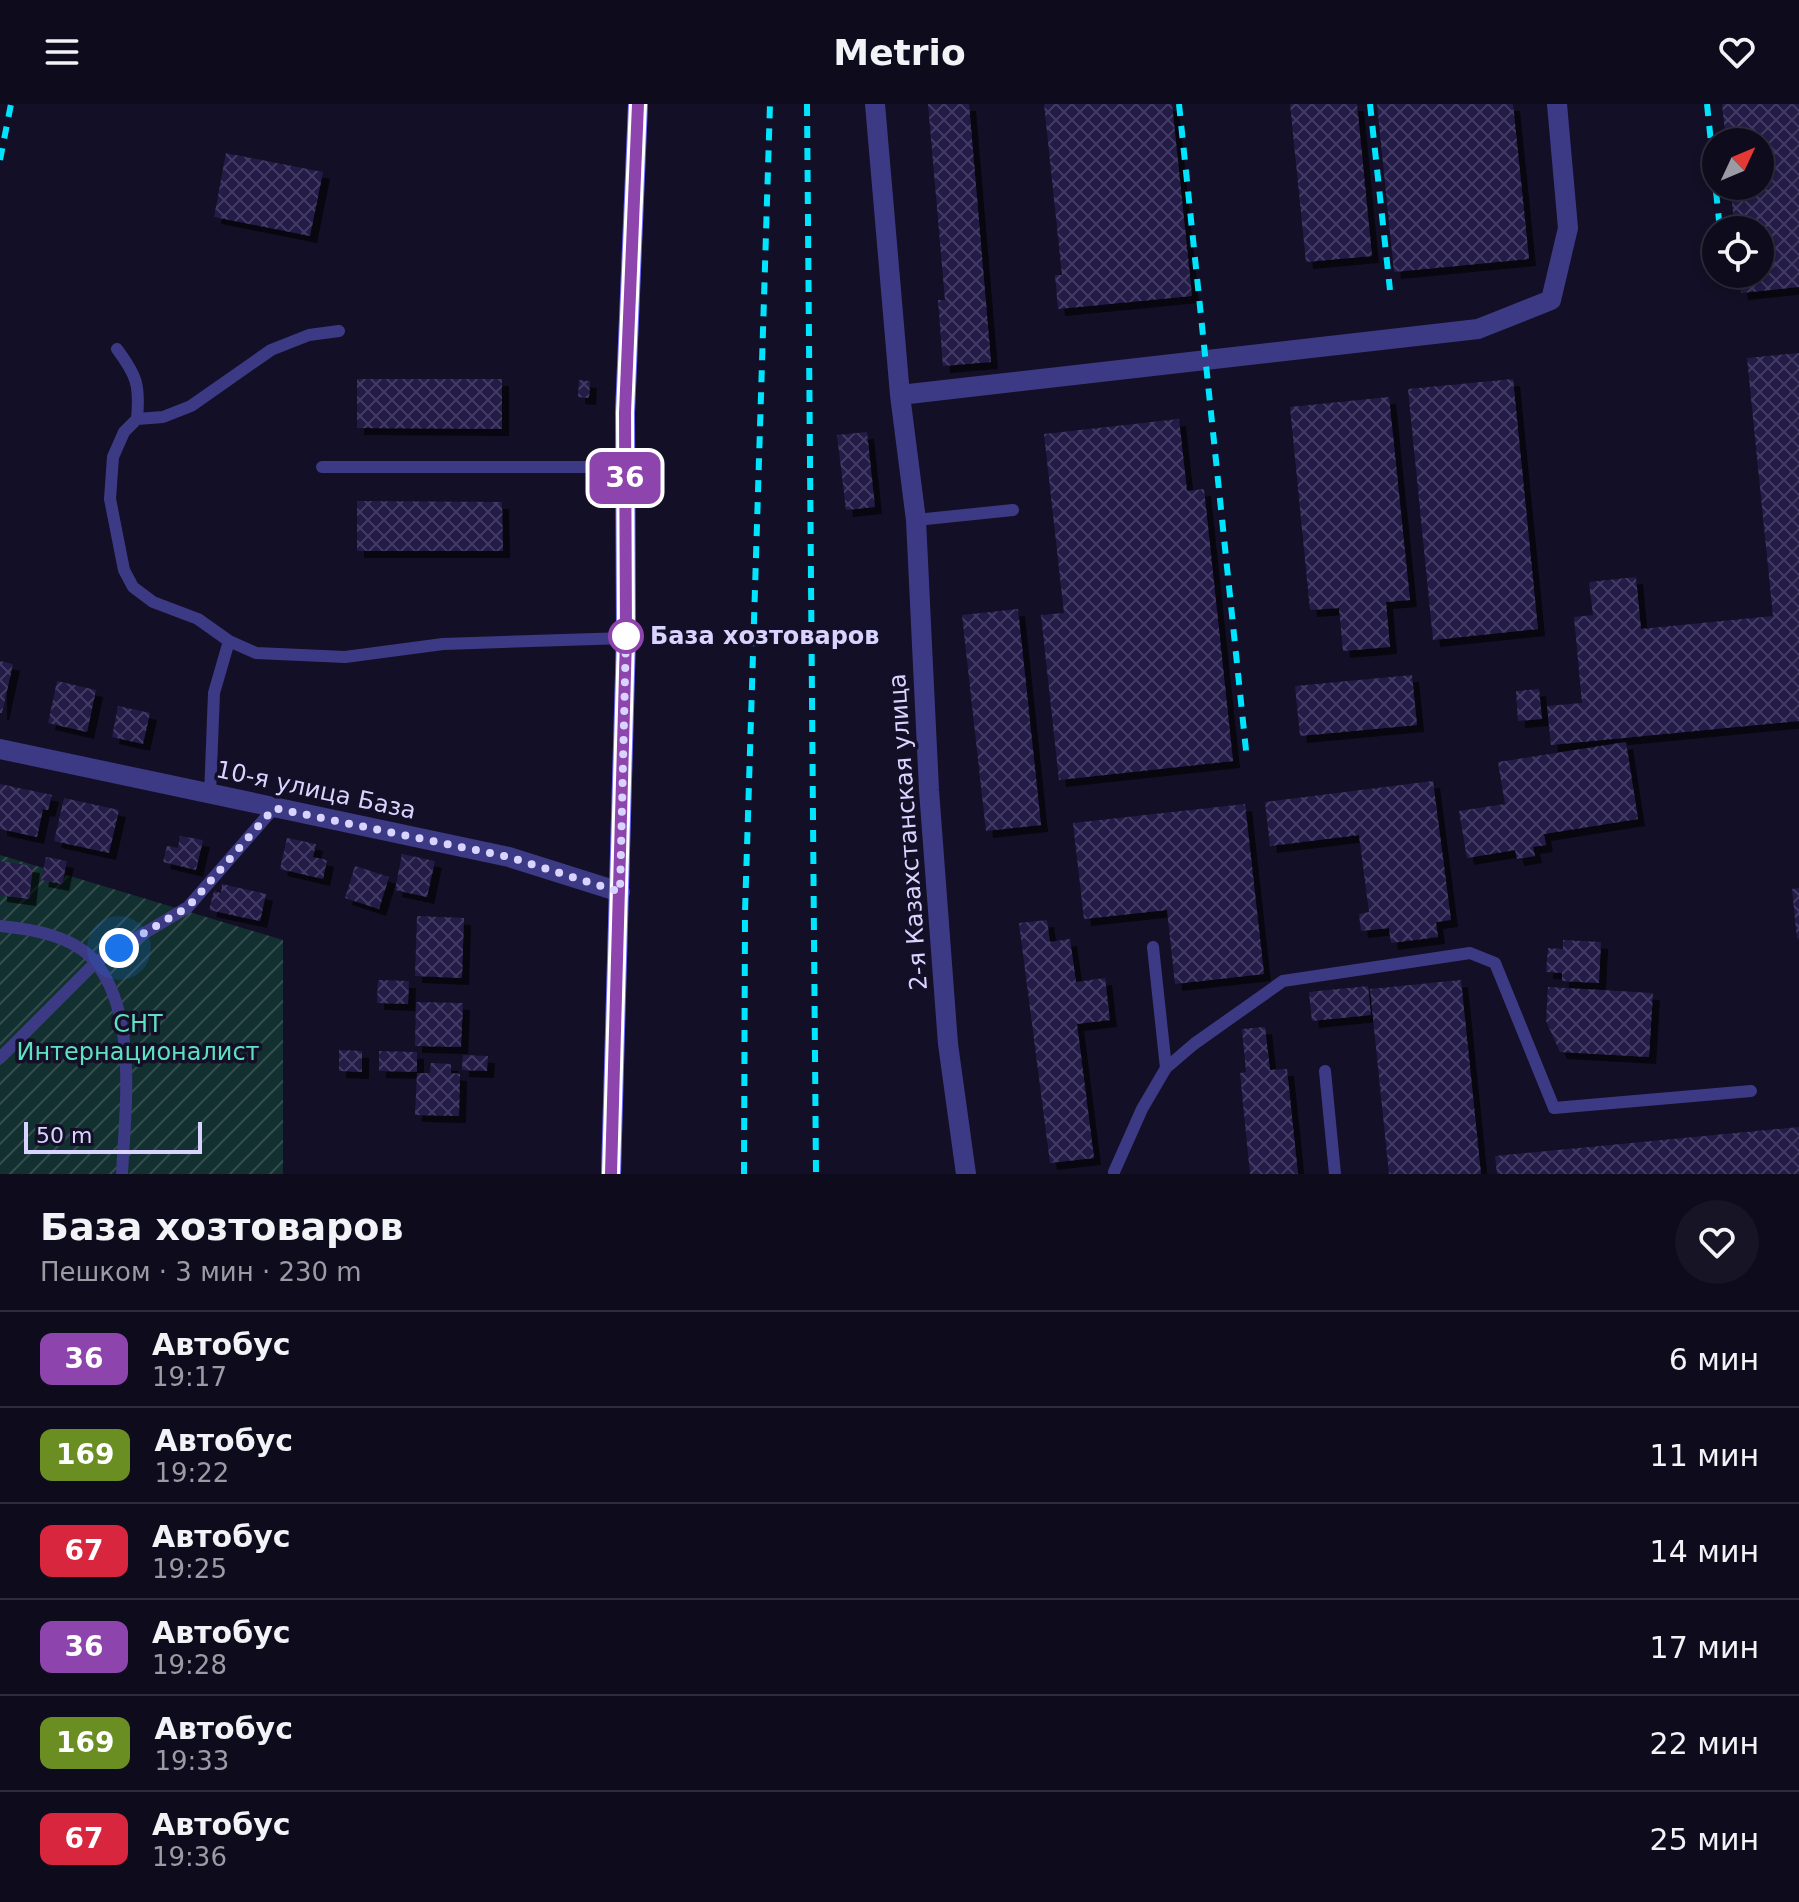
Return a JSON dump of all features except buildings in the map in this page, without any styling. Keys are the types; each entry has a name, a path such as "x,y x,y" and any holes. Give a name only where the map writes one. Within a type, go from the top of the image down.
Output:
{"street":[{"path":"611,1174 626,638 625,413 638,104"},
{"name":"2-я Казахстанская улица","path":"875,104 900,395 916,520 929,790 948,1044 966,1174"},
{"path":"900,395 1478,329 1551,300 1568,228 1557,104"},
{"name":"10-я улица База","path":"0,749 509,857 620,892"}],"lane":[{"path":"137,419 163,417 191,406 271,350 309,335 339,331"},
{"path":"117,349 131,369 140,392 137,419 124,432 113,457 110,499 124,570 133,587 153,602 198,619 229,641 256,653 345,657 443,644 626,638"},
{"path":"322,467 625,467"},
{"path":"916,520 1013,510"},
{"path":"210,795 214,693 229,641"},
{"path":"0,1058 96,962 188,907 274,808"},
{"path":"0,926 48,934 72,943 96,962 111,989 122,1023 126,1087 122,1174"},
{"path":"1153,947 1166,1068"},
{"path":"1111,1173 1166,1068 1194,1044 1283,981 1470,953 1495,963 1554,1108 1751,1091"},
{"path":"1325,1071 1335,1174"}],"green space":[{"name":"СНТ Интернационалист","path":"0,855 283,940 283,1174 0,1174"}],"railway":[{"path":"0,160 11,104"},
{"path":"744,1174 745,912 770,104"},
{"path":"807,104 816,1174"},
{"path":"1179,104 1247,760"},
{"path":"1370,104 1390,290"},
{"path":"1707,104 1719,216"}],"bus line":[{"name":"36","path":"611,1174 626,638 625,413 638,104"}],"place":[{"name":"База хозтоваров","path":"626,636"}],"route":[{"path":"119,948 188,907 274,808 509,857 620,892 626,636"}]}
